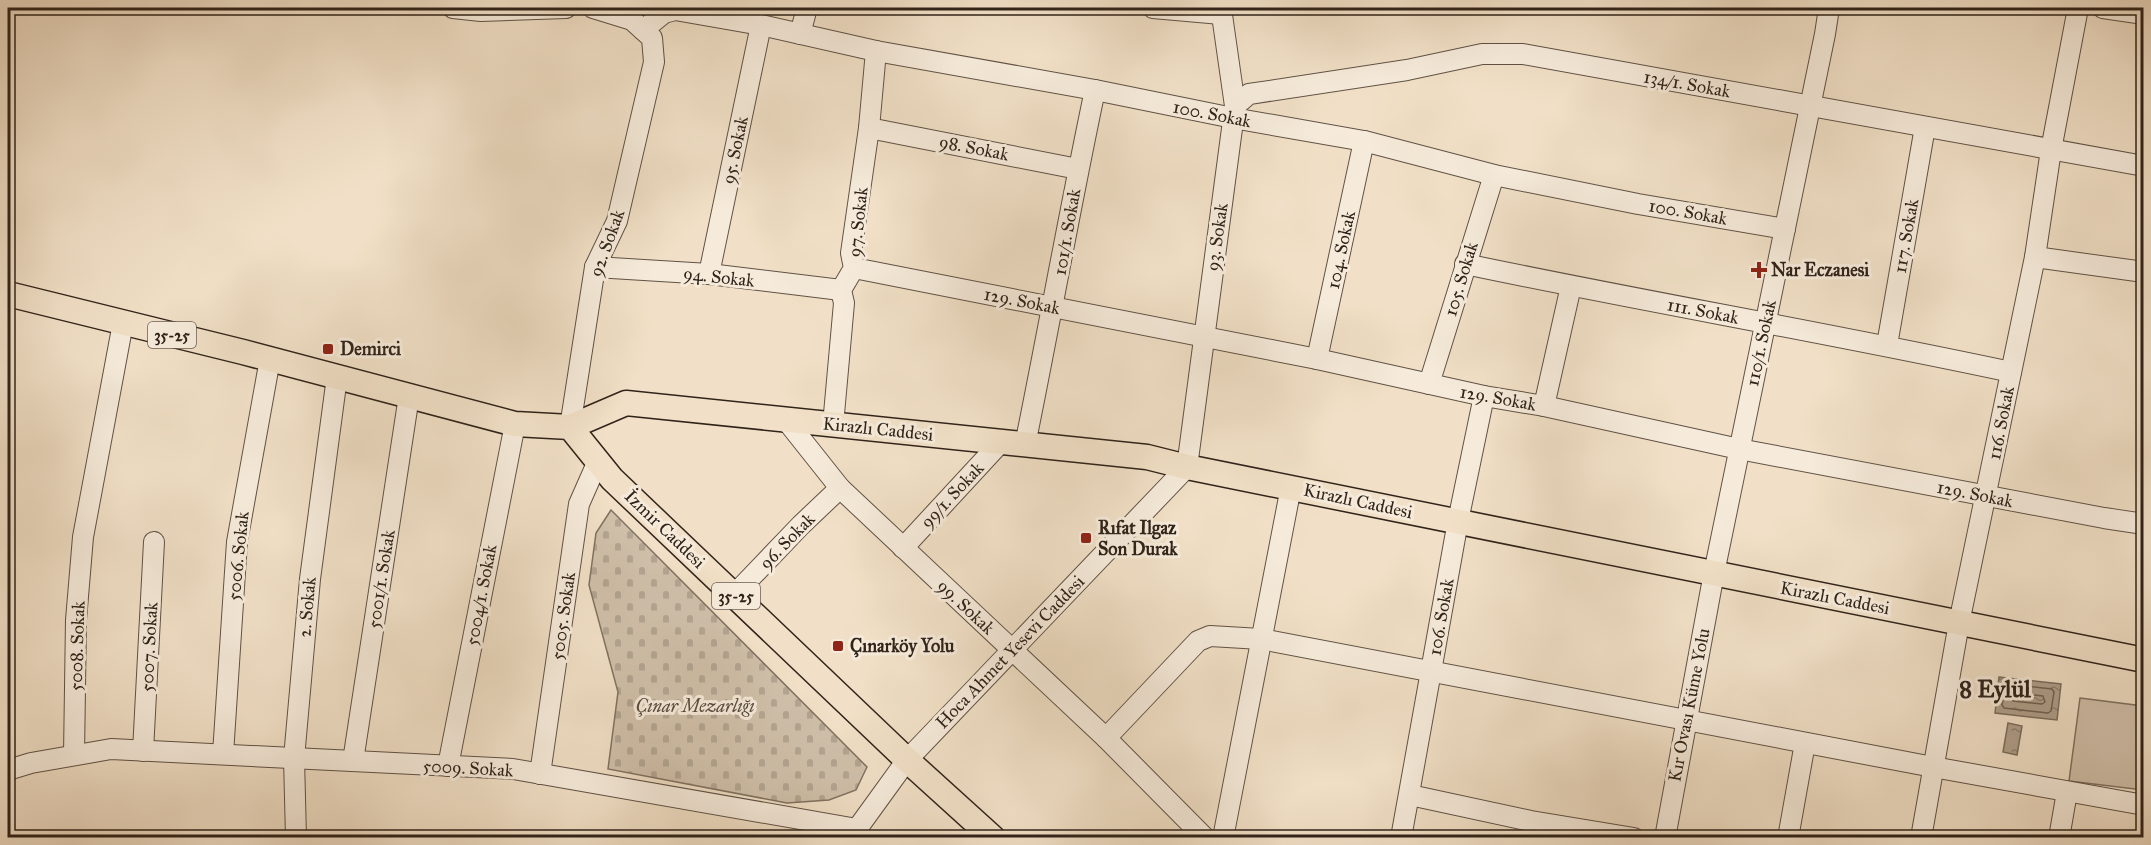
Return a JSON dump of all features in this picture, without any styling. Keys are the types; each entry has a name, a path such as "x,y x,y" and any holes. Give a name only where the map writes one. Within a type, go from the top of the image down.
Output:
{"main road":[{"name":"35-25","path":"8,294 270,359 515,424 570,427"},
{"name":"Kirazlı Caddesi","path":"570,427 626,403 1147,457 1186,467 2144,660"},
{"name":"İzmir Caddesi","path":"570,427 612,479 907,760 993,837"}],"street":[{"path":"453,8 481,11 566,8"},
{"path":"592,8 632,20 643,30"},
{"path":"800,34 807,8"},
{"path":"1153,8 1221,11"},
{"name":"110/1. Sokak","path":"1714,573 1829,8"},
{"name":"116. Sokak","path":"1921,837 1959,622 2035,257 2051,150 2078,8"},
{"path":"2103,8 2144,14"},
{"name":"100. Sokak","path":"643,30 664,13 675,10 760,25 876,51 1234,112 1364,141 1494,175 1638,204 1785,229"},
{"name":"93. Sokak","path":"1186,467 1234,112 1221,11"},
{"name":"95. Sokak","path":"709,274 760,25"},
{"name":"92. Sokak","path":"570,427 595,267 617,221 654,62 652,38 643,30"},
{"name":"97. Sokak","path":"833,425 844,303 842,290 854,268 850,253 869,128 876,51"},
{"name":"134/1. Sokak","path":"1234,112 1249,94 1407,70 1482,54 1523,54 2144,166"},
{"name":"101/1. Sokak","path":"1025,445 1095,90"},
{"name":"117. Sokak","path":"1887,345 1925,127"},
{"name":"98. Sokak","path":"869,128 1078,169"},
{"name":"104. Sokak","path":"1317,359 1364,141"},
{"name":"105. Sokak","path":"1429,384 1494,175"},
{"path":"2035,257 2144,272"},
{"name":"111. Sokak","path":"1465,264 1887,345 2011,372"},
{"name":"94. Sokak","path":"595,267 709,274 842,290"},
{"name":"129. Sokak","path":"854,268 1317,359 1739,449 2144,524"},
{"path":"1544,406 1571,286"},
{"name":"5008. Sokak","path":"74,755 76,620 83,537 123,323"},
{"name":"5006. Sokak","path":"223,754 237,542 270,359"},
{"name":"2. Sokak","path":"296,837 294,758 310,579 337,377"},
{"name":"5001/1. Sokak","path":"353,761 409,396"},
{"name":"106. Sokak","path":"1401,837 1458,521 1484,396"},
{"name":"99. Sokak","path":"786,420 840,488 1106,738 1205,837"},
{"name":"5004/1. Sokak","path":"448,766 515,424"},
{"name":"99/1. Sokak","path":"903,548 1001,442"},
{"name":"5005. Sokak","path":"540,774 579,504 598,461"},
{"name":"Hoca Ahmet Yesevi Caddesi","path":"855,833 907,760 1186,467"},
{"path":"1223,837 1291,487"},
{"name":"96. Sokak","path":"734,595 840,488"},
{"name":"5007. Sokak","path":"143,751 154,542"},
{"name":"Kır Ovası Küme Yolu","path":"1665,837 1714,573"},
{"path":"1106,738 1198,641 1210,636 1261,639 2144,805"},
{"path":"1788,837 1805,743"},
{"name":"5009. Sokak","path":"8,771 31,763 111,749 513,769 855,833"},
{"path":"2059,837 2067,792"},
{"path":"1410,795 1530,829 1634,837"}],"green space":[{"name":"Çınar Mezarlığı","path":"611,510 867,767 856,790 829,800 787,803 608,769 618,692 589,585 596,533"},
{"path":"2080,698 2143,706 2143,790 2069,781"}],"water":[{"path":"1999,677 2061,684 2057,720 1995,713"},
{"path":"2008,723 2022,726 2017,755 2003,752"}],"place":[{"name":"Nar Eczanesi","path":"1759,270"},
{"name":"Demirci","path":"328,349"},
{"name":"Rıfat Ilgaz Son Durak","path":"1086,538"},
{"name":"Çınarköy Yolu","path":"838,646"}],"district":[{"name":"8 Eylül","path":"1995,689"}]}
